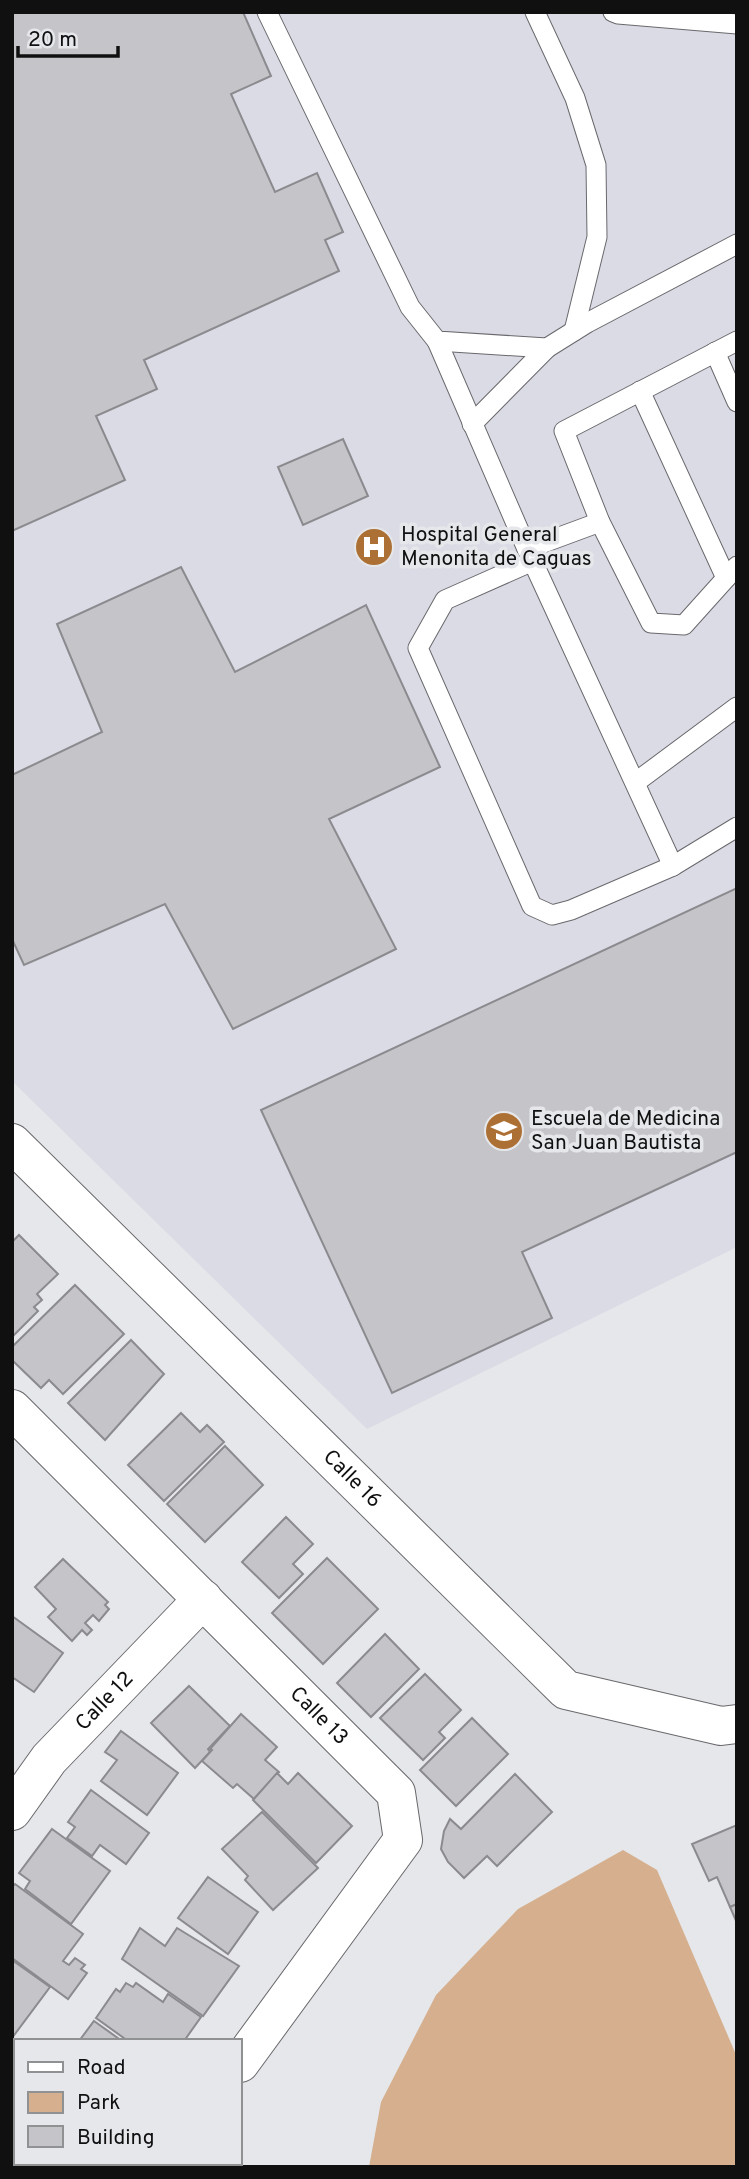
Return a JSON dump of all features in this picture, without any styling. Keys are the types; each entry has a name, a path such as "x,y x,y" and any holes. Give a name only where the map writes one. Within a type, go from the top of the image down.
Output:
{"street":[{"name":"Calle 16","path":"12,1143 566,1690 721,1726 737,1724"},
{"name":"Calle 13","path":"12,1409 396,1793 403,1840 242,2060"},
{"name":"Calle 12","path":"12,1811 49,1759 203,1599"}],"lane":[{"path":"267,12 410,307 437,341 530,555 673,866"},
{"path":"535,12 575,98 596,165 597,237 574,331"},
{"path":"613,12 737,22"},
{"path":"730,12 737,22"},
{"path":"472,424 547,348 737,244"},
{"path":"437,341 547,348"},
{"path":"640,391 732,572 684,625 651,623 600,522 564,431 640,391 737,341"},
{"path":"715,352 737,402"},
{"path":"600,522 445,600 418,648 532,906 552,915 571,910 673,866 737,827"},
{"path":"636,782 737,707"}],"shaded area":[{"name":"Hospital General Menonita de Caguas","path":"12,12 737,12 737,1247 367,1429 12,1081"}],"green space":[{"path":"623,1850 657,1870 737,2057 737,2167 369,2167 381,2102 436,1995 518,1909"}],"building":[{"path":"12,12 243,12 271,76 231,94 275,192 317,173 343,232 325,240 339,271 144,360 157,389 96,416 125,480 12,531"},
{"path":"343,439 368,496 303,525 278,467"},
{"path":"181,567 235,672 366,605 440,767 329,819 396,949 233,1029 165,904 24,965 12,939 12,775 102,732 57,624"},
{"name":"Escuela de Medicina San Juan Bautista","path":"737,888 737,1152 522,1252 552,1318 392,1393 261,1110"},
{"path":"19,1235 58,1274 37,1294 42,1300 34,1307 38,1311 12,1337 12,1242"},
{"path":"75,1285 124,1334 63,1394 49,1380 41,1388 12,1360 12,1347"},
{"path":"131,1340 164,1374 105,1440 68,1403"},
{"path":"181,1413 200,1432 207,1425 224,1442 164,1501 128,1465"},
{"path":"225,1446 263,1485 205,1542 167,1504"},
{"path":"286,1517 313,1544 293,1564 303,1574 279,1598 242,1562"},
{"path":"327,1558 378,1609 323,1664 272,1613"},
{"path":"63,1559 108,1602 105,1605 109,1609 99,1621 93,1615 85,1623 92,1630 87,1635 82,1630 72,1641 48,1617 56,1609 35,1587"},
{"path":"12,1616 63,1653 34,1692 12,1677"},
{"path":"385,1634 419,1669 371,1717 337,1683"},
{"path":"425,1674 461,1710 439,1732 445,1738 423,1760 380,1718"},
{"path":"189,1686 230,1726 208,1749 210,1752 195,1768 151,1723"},
{"path":"241,1714 277,1747 265,1760 279,1772 254,1799 237,1784 233,1788 202,1761"},
{"path":"472,1718 508,1754 456,1806 420,1770"},
{"path":"121,1731 178,1773 147,1815 101,1781 117,1760 105,1752"},
{"path":"277,1773 288,1784 298,1773 352,1826 316,1863 253,1800"},
{"path":"515,1774 552,1812 497,1866 487,1856 464,1878 448,1862 441,1849 444,1831 450,1819 461,1829"},
{"path":"91,1790 149,1833 126,1864 100,1845 92,1856 67,1838 75,1827 68,1822"},
{"path":"262,1812 318,1868 273,1910 245,1880 248,1876 222,1849"},
{"path":"737,1825 737,1904 730,1907 717,1877 709,1881 692,1844"},
{"path":"52,1829 110,1871 71,1924 25,1889 30,1881 19,1873"},
{"path":"208,1877 258,1912 228,1954 178,1918"},
{"path":"15,1884 83,1934 63,1961 69,1965 75,1958 85,1965 81,1969 87,1973 68,1999 12,1958 12,1887"},
{"path":"737,1904 737,1923 730,1907"},
{"path":"140,1928 165,1946 177,1928 239,1966 203,2016 122,1959"},
{"path":"12,1960 50,1987 12,2038"},
{"path":"126,1983 133,1987 136,1983 163,2002 168,1994 201,2017 185,2039 125,2039 96,2018 116,1989 120,1992"},
{"path":"94,2021 119,2039 80,2039"},
{"path":"14,2136 14,2165 78,2167 12,2167"}],"place":[{"name":"Hospital General Menonita de Caguas","path":"374,547"},
{"name":"Escuela de Medicina San Juan Bautista","path":"504,1131"}]}
